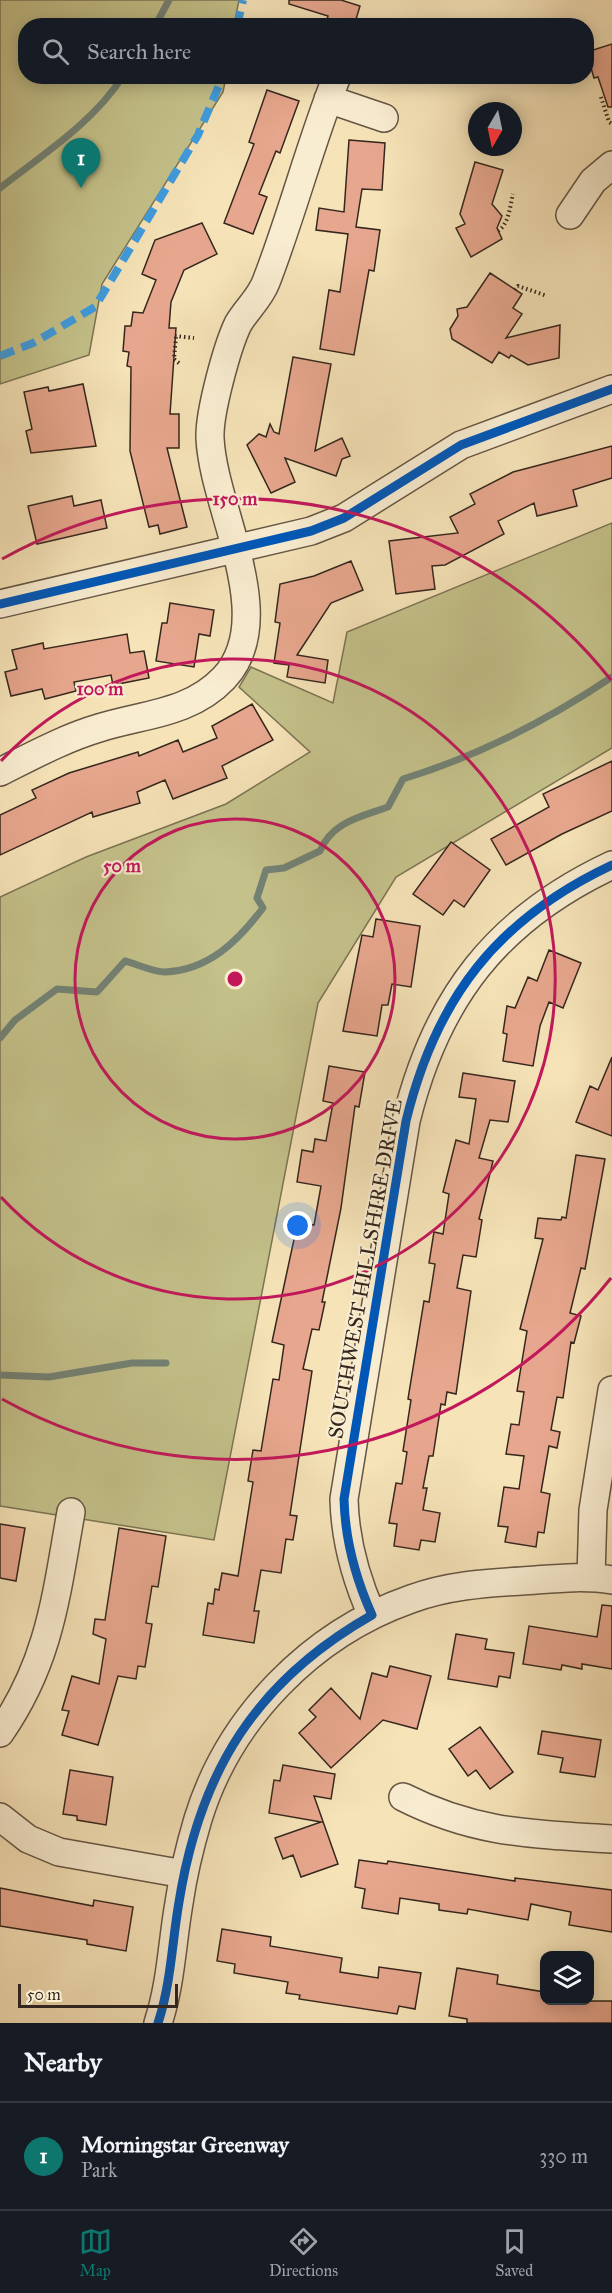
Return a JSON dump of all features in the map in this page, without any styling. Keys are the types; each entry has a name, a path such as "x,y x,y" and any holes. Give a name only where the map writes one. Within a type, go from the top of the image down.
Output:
{"street":[{"path":"0,772 54,745 99,728 187,705 205,695 225,677 238,657 246,634 247,610 210,438 216,397 238,325 265,284 332,88 384,118"},
{"path":"570,215 593,181 612,165"},
{"path":"0,604 236,551 311,531 344,518 461,445 612,389"},
{"name":"SOUTHWEST HILLSHIRE DRIVE","path":"372,1615 358,1584 349,1550 344,1499 406,1121 415,1084 440,1022 482,960 527,915 563,889 612,865"},
{"path":"167,2022 167,1987 184,1874 198,1819 221,1765 252,1714 281,1682 313,1653 372,1615 411,1599 444,1589 477,1584 601,1578 593,1510 612,1390"},
{"path":"0,1733 19,1706 40,1661 52,1620 71,1512"},
{"path":"403,1797 438,1815 478,1826 519,1833 612,1839"},
{"path":"0,1817 28,1839 59,1852 184,1874"}],"path":[{"path":"601,97 609,122 612,124"},
{"path":"498,231 507,219 513,194"},
{"path":"515,290 518,286 547,297"},
{"path":"180,364 174,358 176,336 194,338"}],"shaded area":[{"path":"0,0 239,0 235,18 18,18 18,84 225,84 223,92 102,284 89,355 0,384"},
{"path":"612,523 612,748 396,877 318,1003 214,1540 0,1506 0,897 86,857 226,804 310,752 239,687 251,667 333,703 347,632"}],"building":[{"path":"289,0 341,0 360,6 356,18 327,18 328,16 289,4"},
{"path":"612,44 612,107 608,107 598,77 594,78 594,50"},
{"path":"267,90 299,101 280,153 276,151 259,194 267,197 253,234 224,223 254,144 249,142"},
{"path":"349,140 385,143 382,190 362,189 356,227 380,230 374,271 369,270 354,355 320,349 329,290 340,292 348,234 316,230 319,208 344,212"},
{"path":"475,162 503,170 492,204 502,216 497,228 502,239 471,257 456,228 465,224 460,214"},
{"path":"202,223 217,254 184,270 171,302 169,328 176,328 170,414 179,414 179,448 167,448 187,527 160,534 158,525 149,527 130,451 131,367 127,366 129,352 123,351 125,326 131,326 133,312 143,313 156,280 142,274 155,240"},
{"path":"490,273 522,294 513,308 522,314 506,338 560,325 559,358 528,365 511,355 509,358 499,352 492,363 452,339 450,329 458,316 457,309 467,307"},
{"path":"293,357 331,364 315,451 342,438 350,456 342,459 336,476 285,458 295,482 271,493 247,445 259,434 266,437 270,424 274,432 279,434"},
{"path":"83,384 96,446 31,453 26,431 32,429 24,392 48,387 49,391"},
{"path":"612,446 612,478 573,490 577,506 537,516 534,503 498,521 504,534 445,565 432,566 435,589 396,594 389,541 458,533 450,517 475,504 470,494 513,472"},
{"path":"72,496 74,506 101,500 107,528 37,544 28,506"},
{"path":"351,561 363,590 331,603 297,655 328,660 325,683 287,677 289,665 274,663 280,623 275,622 280,584 314,576"},
{"path":"170,603 214,610 210,636 199,634 194,667 156,661 162,623 167,623"},
{"path":"127,634 130,653 144,651 149,678 113,685 111,675 74,682 76,691 45,699 42,689 11,696 5,672 17,669 12,650 43,643 44,649"},
{"path":"252,704 273,740 222,766 227,778 173,799 165,780 137,792 140,803 93,817 92,812 0,855 0,815 36,798 32,790 69,773 138,752 139,756 178,740 183,752 217,738 212,726"},
{"path":"612,761 612,811 562,834 506,865 491,839 549,807 543,794"},
{"path":"451,842 490,870 464,907 454,900 443,915 413,894"},
{"path":"376,919 420,926 411,987 392,984 388,1005 382,1005 377,1036 343,1031 362,935 373,937"},
{"path":"549,950 581,963 563,1008 549,1002 540,1026 533,1066 503,1061 507,1034 503,1033 507,1006 515,1008 528,977 537,981"},
{"path":"612,1057 612,1136 576,1122 590,1086 598,1090"},
{"path":"329,1066 365,1072 359,1107 355,1106 341,1208 322,1302 325,1302 319,1330 312,1329 303,1369 312,1371 290,1515 297,1516 293,1540 286,1539 281,1573 261,1570 254,1611 259,1611 254,1643 203,1635 208,1603 213,1604 215,1589 219,1590 222,1573 238,1576 253,1482 248,1481 253,1450 261,1451 273,1379 279,1380 284,1345 272,1342 282,1295 296,1230 304,1231 305,1223 314,1225 321,1186 297,1182 302,1150 313,1152 315,1139 326,1141 333,1103 323,1101"},
{"path":"463,1073 515,1081 508,1122 490,1120 479,1158 493,1161 479,1219 482,1220 476,1257 463,1255 457,1288 471,1291 456,1394 447,1392 445,1405 441,1404 433,1456 429,1456 423,1488 427,1488 423,1510 440,1513 435,1542 421,1540 419,1550 394,1546 397,1524 389,1523 396,1483 402,1484 407,1452 403,1451 411,1400 408,1399 424,1301 429,1302 435,1264 429,1263 434,1232 443,1234 449,1194 443,1192 456,1140 469,1144 476,1099 459,1097"},
{"path":"576,1155 605,1159 585,1269 581,1268 570,1313 581,1316 574,1343 571,1342 563,1398 557,1397 551,1430 560,1432 557,1448 549,1446 541,1492 550,1494 544,1533 538,1532 536,1547 505,1542 508,1527 498,1526 504,1487 519,1489 524,1456 506,1454 511,1424 519,1425 524,1392 517,1391 527,1331 520,1329 543,1239 535,1238 538,1218 561,1220 562,1217 566,1218"},
{"path":"0,1524 25,1528 16,1581 0,1578"},
{"path":"119,1528 166,1536 158,1587 152,1586 146,1623 152,1624 145,1667 138,1666 136,1679 118,1676 98,1745 62,1735 69,1711 62,1710 72,1676 99,1684 106,1639 93,1634 95,1619 105,1620"},
{"path":"602,1605 612,1606 612,1669 582,1664 582,1669 562,1665 561,1670 523,1664 529,1626 597,1637"},
{"path":"456,1634 487,1639 485,1649 514,1653 510,1678 499,1676 497,1687 448,1679"},
{"path":"390,1666 431,1676 417,1729 383,1720 331,1768 299,1733 316,1717 309,1710 331,1688 360,1719 372,1673 387,1677"},
{"path":"480,1727 513,1772 490,1789 476,1770 468,1776 449,1749"},
{"path":"542,1731 601,1740 595,1777 560,1772 563,1758 538,1754"},
{"path":"283,1765 335,1774 331,1799 314,1796 338,1864 301,1877 293,1855 283,1859 275,1838 321,1822 269,1813 274,1780 280,1781"},
{"path":"70,1770 113,1777 106,1825 77,1820 77,1816 63,1814"},
{"path":"359,1860 387,1864 388,1861 515,1881 515,1878 612,1890 612,1932 569,1925 571,1912 531,1904 528,1920 468,1909 467,1914 439,1910 439,1904 400,1898 398,1914 362,1908 365,1889 355,1887"},
{"path":"0,1888 93,1906 94,1900 133,1907 126,1951 87,1944 87,1940 0,1926"},
{"path":"222,1929 271,1937 270,1946 342,1958 340,1972 378,1978 379,1967 421,1973 415,2009 399,2006 397,2014 299,1999 300,1995 286,1993 288,1982 234,1973 235,1964 217,1961"},
{"path":"457,1968 498,1975 497,1984 540,1991 540,2005 594,2005 594,2001 612,2001 612,2023 467,2023 467,2019 449,2016"}],"waterway":[{"path":"159,18 169,0"},
{"path":"0,188 82,123 117,84"},
{"path":"0,1038 15,1020 57,989 97,992 125,961 165,972 181,970 209,960 233,942 263,908 257,898 266,870 284,868 320,851 325,841 339,827 388,807 403,779 431,770 512,736 563,708 612,677"},
{"path":"0,1375 49,1377 132,1363 166,1363"}],"marked path":[{"path":"239,18 243,0"},
{"path":"0,356 33,343 95,307 198,135 220,84"}],"cycle path":[{"path":"0,604 311,531 344,518 461,445 612,389"},
{"path":"158,2023 166,1993 179,1902 189,1855 202,1811 219,1771 240,1734 265,1700 296,1669 331,1641 372,1615 352,1558 346,1529 344,1499 406,1121 419,1077 435,1037 454,1000 477,967 504,937 536,910 571,886 612,865"}],"place":[{"name":"Morningstar Greenway","path":"81,188"}]}
